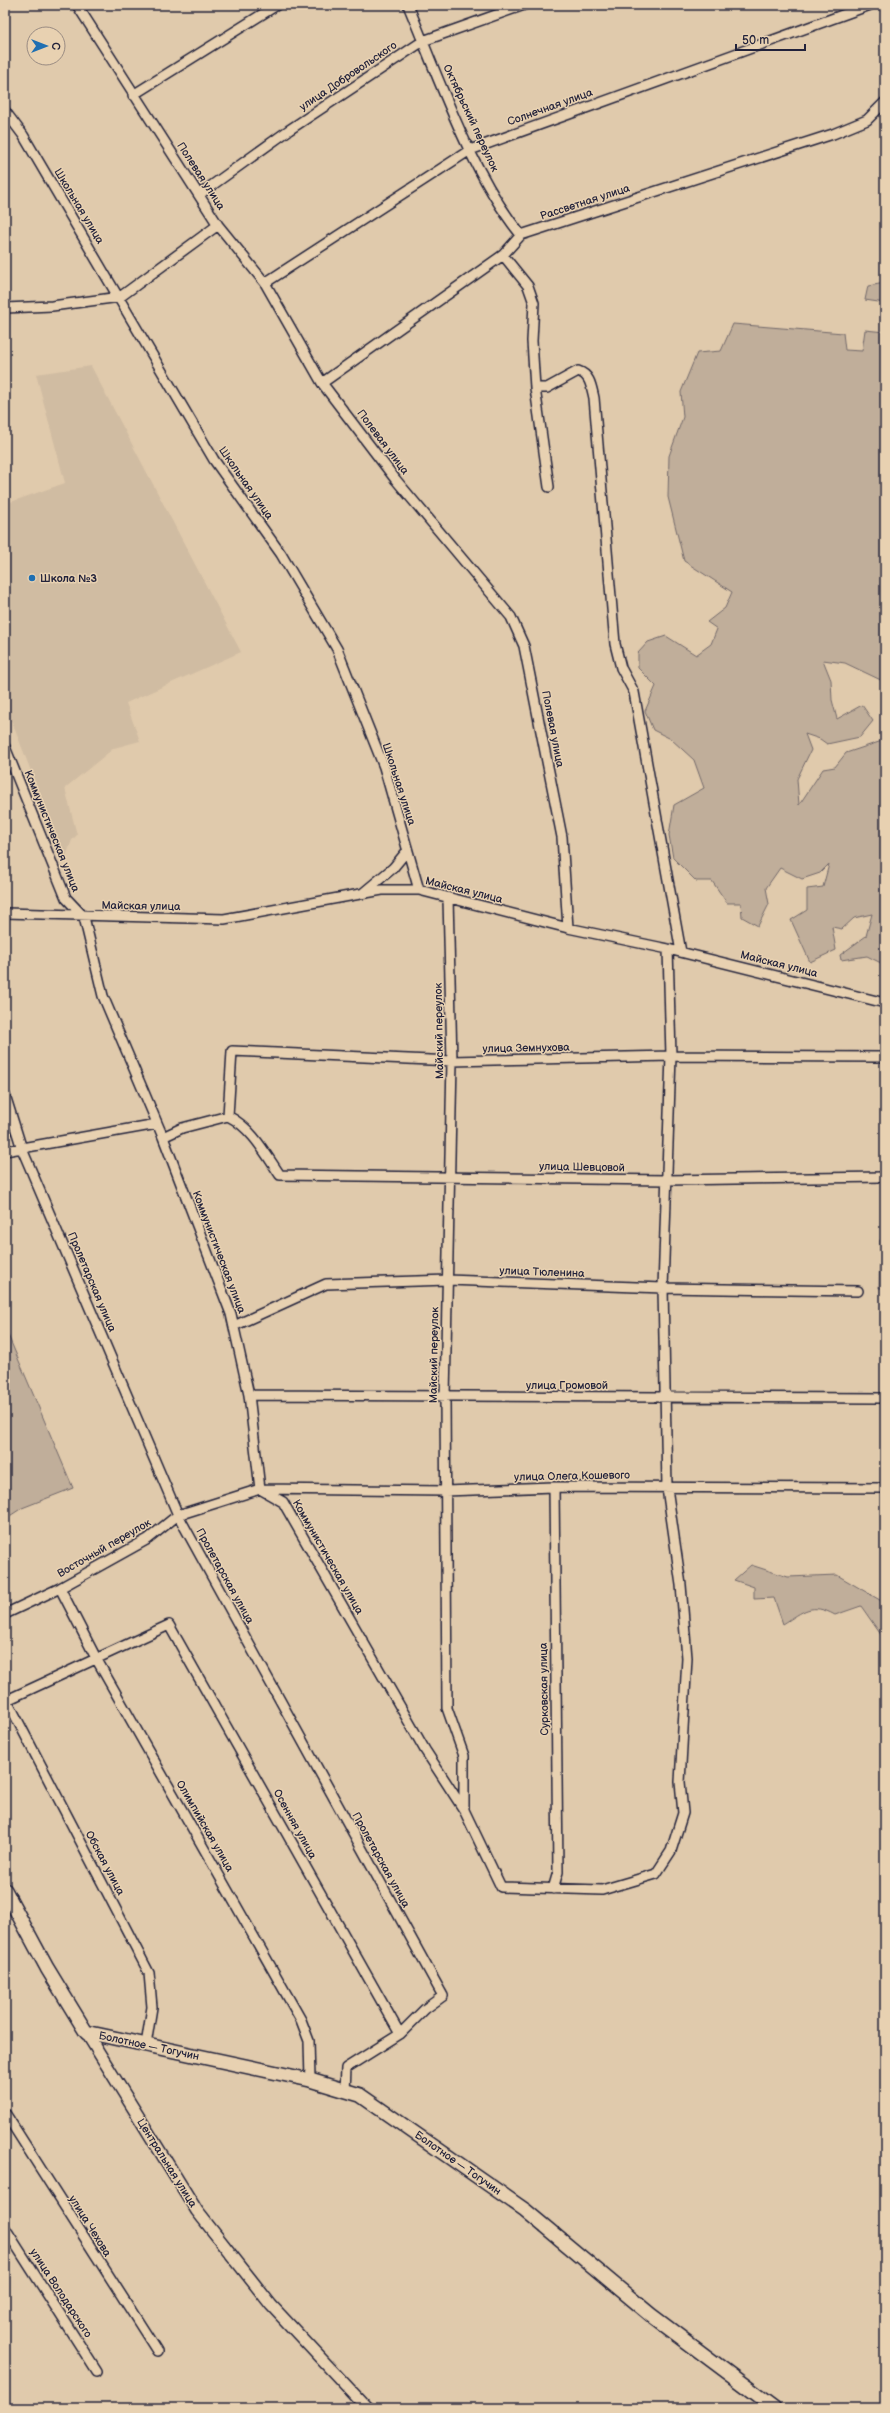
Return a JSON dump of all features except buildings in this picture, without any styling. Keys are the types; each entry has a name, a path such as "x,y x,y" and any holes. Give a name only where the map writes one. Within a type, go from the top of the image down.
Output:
{"main road":[{"name":"Центральная улица","path":"5,1890 46,1968 86,2032"},
{"name":"Болотное — Тогучин","path":"86,2032 310,2080 345,2092 360,2095 525,2210 651,2315 775,2408"}],"street":[{"name":"Полевая улица","path":"77,5 133,95 200,194 218,225 265,283 322,383 396,480 511,617 524,646 562,837 568,928"},
{"path":"133,95 277,5"},
{"name":"Октябрьский переулок","path":"408,5 470,150 506,217 521,236"},
{"name":"улица Добровольского","path":"200,194 289,130 423,41 524,5"},
{"name":"Солнечная улица","path":"265,283 470,150 870,5"},
{"name":"Рассветная улица","path":"322,383 503,255 521,236 833,134 866,120 885,102"},
{"name":"Школьная улица","path":"5,111 24,136 120,297 214,460 281,554 337,649 384,767 419,890"},
{"path":"5,308 52,306 120,297 218,225"},
{"path":"503,255 528,286 534,303 532,341 535,388 549,487"},
{"path":"535,388 547,388 578,371 585,374 591,383 595,406 615,644 621,668 634,692 681,952"},
{"name":"Коммунистическая улица","path":"5,747 66,898 84,917 103,996 163,1137 234,1326 249,1394 260,1489 283,1502 425,1750 464,1810 501,1887 553,1889"},
{"path":"362,894 393,868 408,851"},
{"name":"Майская улица","path":"5,913 84,917 224,919 382,890 419,890 568,928 681,952 885,1003"},
{"name":"Майский переулок","path":"448,898 452,1061 445,1397 447,1708 464,1756 464,1810"},
{"path":"553,1889 602,1890 656,1874 671,1851 683,1812 680,1782 687,1658 681,1585 667,1488 663,1288 668,1180 671,1056 668,949"},
{"name":"улица Земнухова","path":"228,1116 232,1052 452,1061 671,1056 885,1057"},
{"name":"Пролетарская улица","path":"5,1095 22,1149 178,1515 443,1996 425,2009 400,2034"},
{"path":"163,1137 182,1128 228,1116"},
{"name":"улица Шевцовой","path":"228,1116 240,1122 250,1133 280,1175 668,1180 885,1178"},
{"path":"5,1151 157,1124"},
{"name":"улица Тюленина","path":"234,1326 326,1284 448,1280 663,1288 858,1291"},
{"name":"улица Громовой","path":"249,1394 445,1397 885,1398"},
{"name":"улица Олега Кошевого","path":"260,1489 445,1491 554,1487 885,1488"},
{"name":"Сурковская улица","path":"553,1889 558,1872 554,1487"},
{"name":"Восточный переулок","path":"5,1614 60,1588 148,1539 178,1515 260,1489"},
{"name":"Олимпийская улица","path":"60,1588 97,1660 301,2020 309,2041 310,2080"},
{"name":"Осенняя улица","path":"97,1660 169,1625 400,2034"},
{"name":"Обская улица","path":"97,1660 7,1700 149,1973 152,2007 146,2045"},
{"name":"Центральная улица","path":"86,2032 197,2211 271,2305 367,2408"},
{"path":"345,2092 346,2068 400,2034"},
{"name":"улица Чехова","path":"5,2113 156,2351"},
{"name":"улица Володарского","path":"5,2228 97,2372"}],"shaded area":[{"path":"885,283 885,303 865,300 868,286"},
{"path":"733,324 843,333 845,350 862,351 865,330 885,332 885,682 845,663 823,660 831,680 832,700 837,719 862,705 873,721 860,737 827,744 820,739 805,734 811,750 797,779 799,805 823,769 835,767 846,753 885,740 885,965 867,956 841,960 840,955 866,936 872,914 854,918 842,929 832,927 836,950 810,962 791,920 807,910 807,889 823,887 829,864 820,873 802,879 780,868 766,888 769,904 758,926 742,917 741,903 727,903 712,881 696,881 673,858 669,835 674,805 704,788 694,760 671,739 653,730 645,711 656,686 638,668 638,653 648,642 666,636 696,655 711,644 717,629 707,622 725,608 732,592 684,561 668,497 669,456 683,417 681,392 697,353 721,351"},
{"path":"91,366 241,652 126,703 140,741 114,748 65,788 77,835 72,840 65,859 5,704 5,504 65,483 36,374"},
{"path":"885,1238 885,1288 879,1288 880,1240"},
{"path":"5,1328 73,1488 22,1508 5,1519"},
{"path":"751,1565 788,1577 837,1575 885,1603 884,1639 861,1606 835,1615 820,1609 808,1610 783,1624 774,1598 754,1599 754,1587 734,1580"}],"place":[{"name":"Школа №3","path":"32,578"}]}
